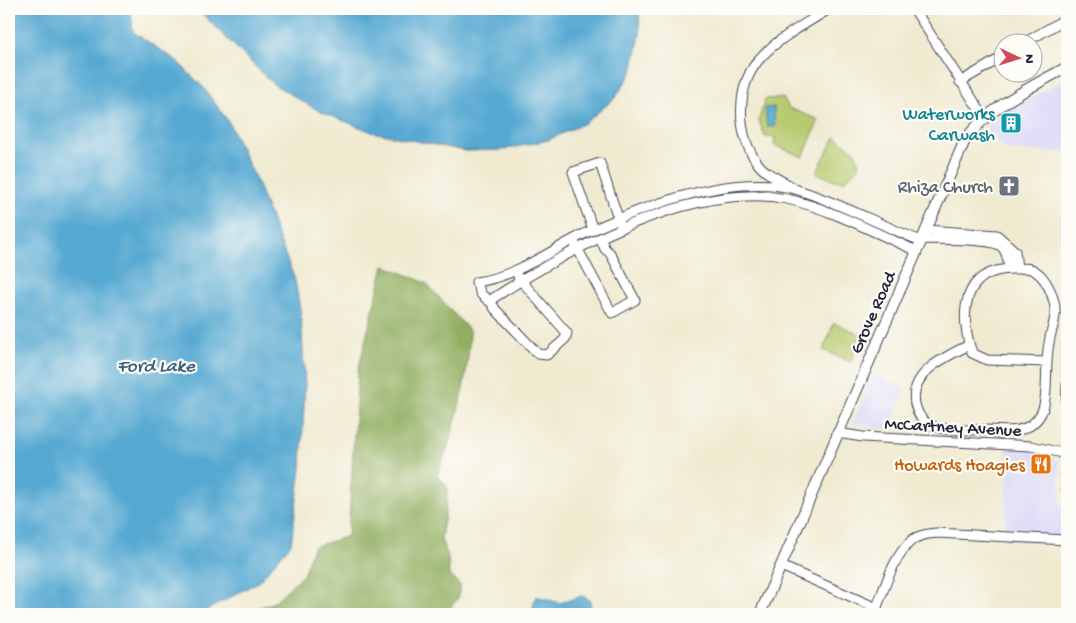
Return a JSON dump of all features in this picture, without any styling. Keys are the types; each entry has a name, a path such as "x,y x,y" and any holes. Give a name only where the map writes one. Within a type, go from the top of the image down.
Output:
{"main road":[{"name":"Grove Road","path":"760,614 958,153 972,130 984,117 997,107 1067,67"}],"street":[{"path":"829,9 792,33 762,56 750,76 743,98 741,119 745,143 760,166 815,202 854,224 889,239 921,240 997,235 1015,250 1013,269"},
{"path":"914,9 984,117"},
{"path":"1043,32 1067,18"},
{"path":"960,82 994,62"},
{"path":"592,230 573,172 600,163 621,229"},
{"path":"514,270 520,280 567,333 565,339 547,356 538,354 490,300 481,294 476,282 490,280 514,270 619,218 701,193 730,187 761,186 797,190"},
{"path":"761,186 763,196"},
{"path":"701,193 704,203"},
{"path":"490,300 520,280 600,238 621,229 704,203 723,199 763,196 815,202 847,210 921,240"},
{"path":"847,210 854,210 890,223 893,229 889,239"},
{"path":"854,224 858,215"},
{"path":"574,239 577,249 612,313 636,300 610,253 605,250 600,238"},
{"path":"969,345 943,359 923,374 917,385 915,405 922,419 927,423 942,428 1019,431 1031,424 1044,409 1047,362 1055,317 1050,289 1042,278 1031,269 995,270 986,273 973,287 966,310 966,329 973,354 987,360 1047,362"},
{"path":"1067,385 1067,492"},
{"name":"McCartney Avenue","path":"837,433 863,438 1031,446 1066,450"},
{"path":"781,566 876,611 904,549 912,540 923,535 937,533 1067,540"}],"shaded area":[{"path":"1064,79 1067,80 1067,153 1006,150 986,129 995,119"},
{"path":"873,375 906,388 889,430 852,423"},
{"path":"1006,448 1034,451 1059,461 1063,544 1004,540 1008,472 1005,471"}],"green space":[{"path":"783,98 789,108 819,120 803,157 774,145 775,137 765,137 759,120 765,99"},
{"path":"835,137 855,151 860,167 844,181 835,180 816,173"},
{"path":"384,265 426,283 470,331 467,368 459,405 437,476 446,484 448,493 441,540 448,556 449,574 460,585 458,598 445,614 243,614 274,602 303,575 313,547 348,536 358,371"},
{"path":"834,323 862,335 851,362 823,350"}],"water":[{"name":"Ford Lake","path":"9,9 131,9 133,32 176,60 203,87 228,121 254,175 295,280 301,315 305,384 301,469 291,544 258,582 200,614 9,614"},
{"path":"197,9 639,9 640,35 632,72 615,98 585,123 548,140 502,150 465,151 372,132 319,111 273,84"},
{"path":"774,107 775,127 767,127 765,108"},
{"path":"536,596 560,603 582,596 590,600 591,606 582,614 531,614"}],"place":[{"name":"Waterworks Carwash","path":"1011,123"},
{"name":"Rhiza Church","path":"1009,186"},
{"name":"Howards Hoagies","path":"1041,464"}]}
